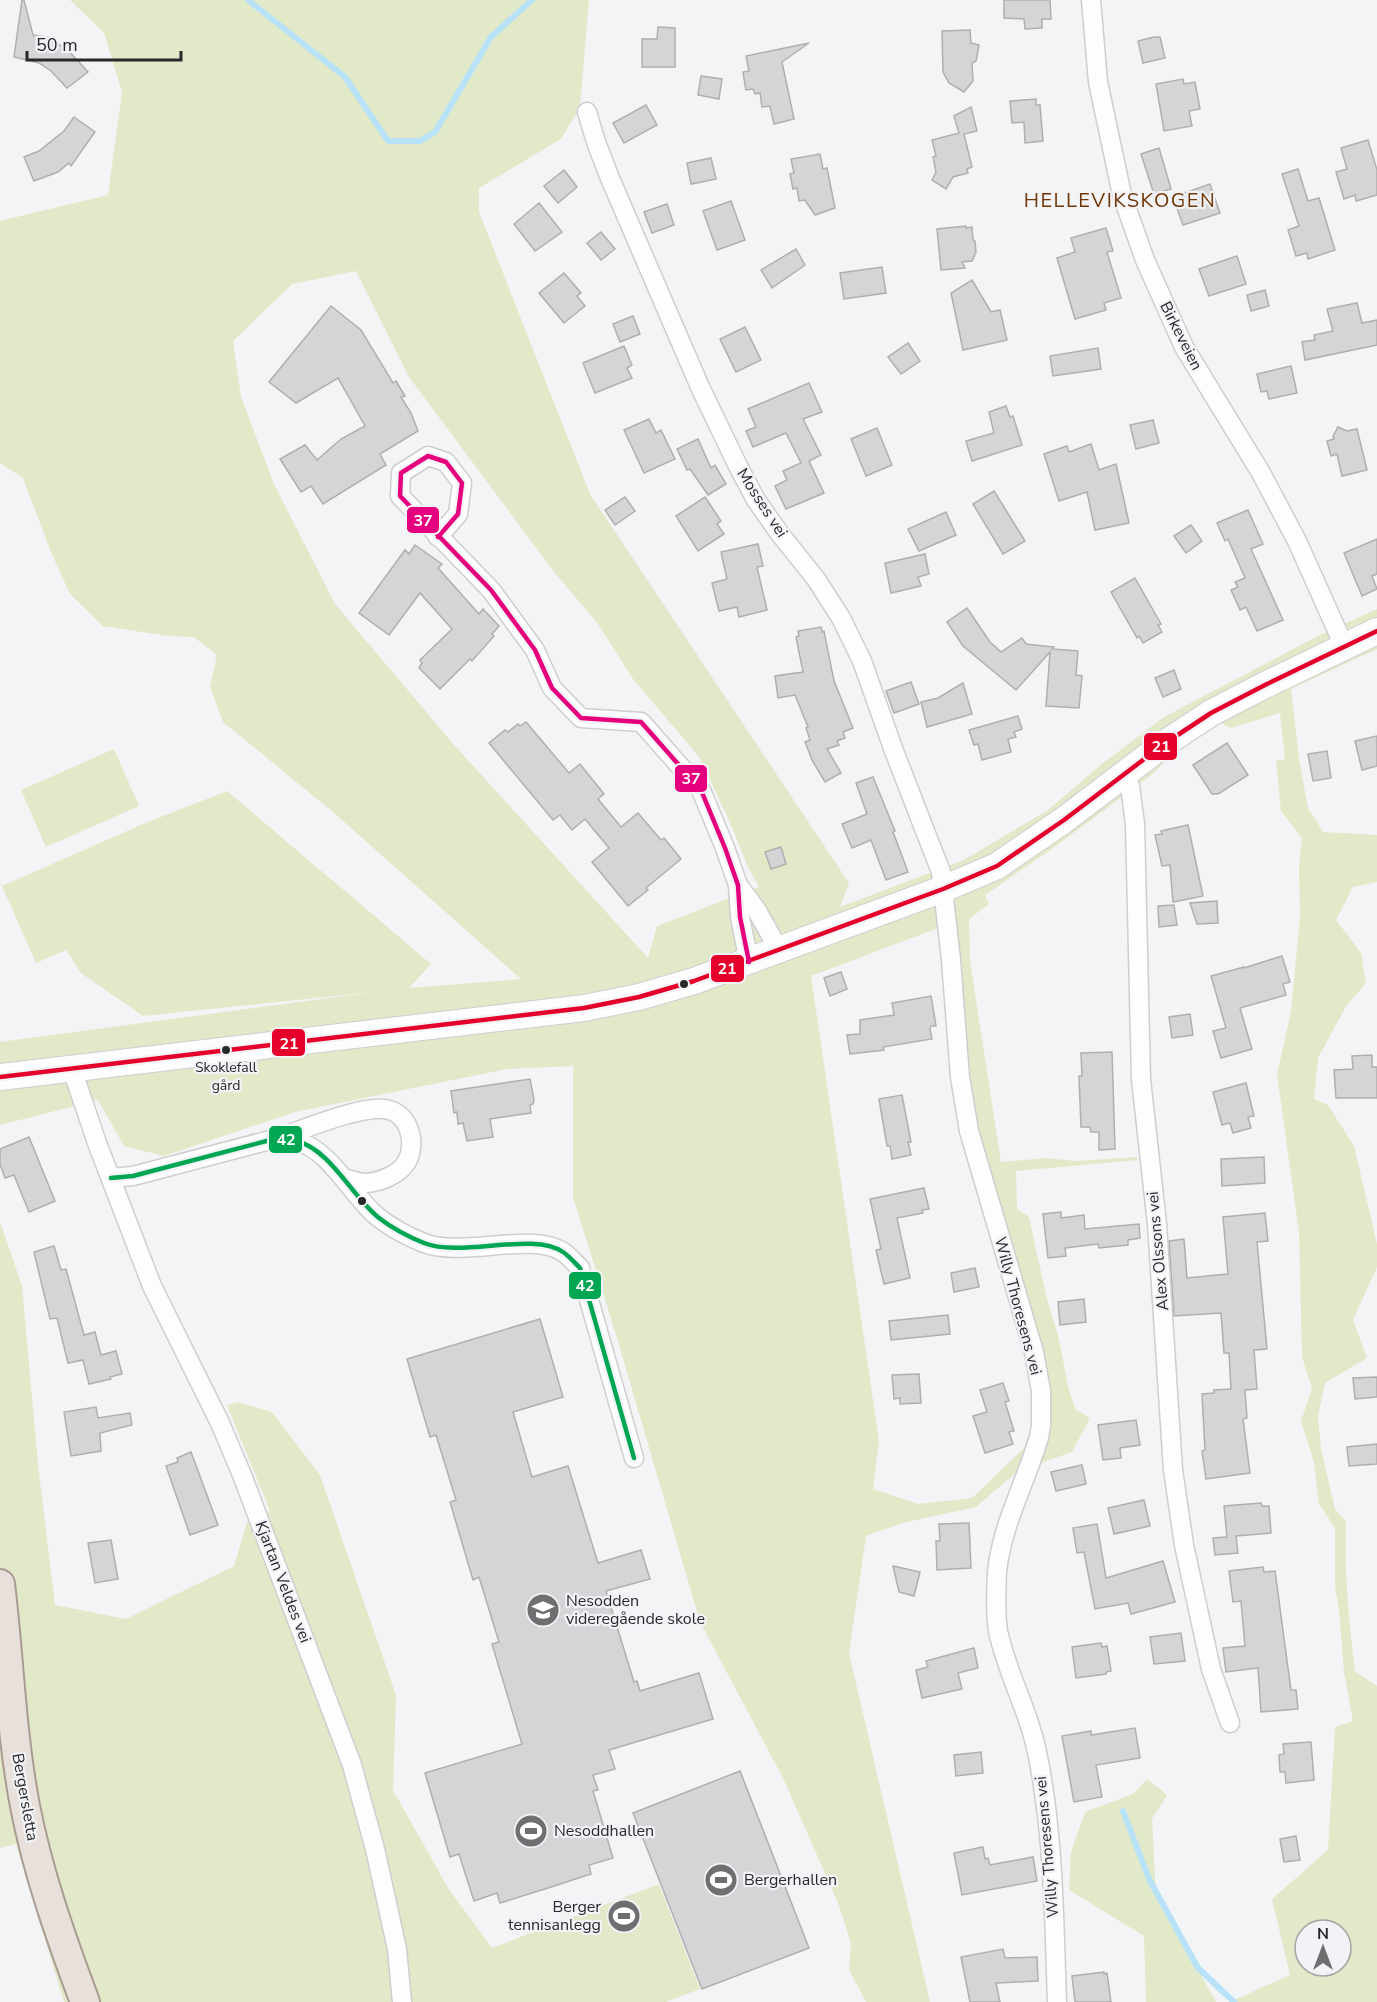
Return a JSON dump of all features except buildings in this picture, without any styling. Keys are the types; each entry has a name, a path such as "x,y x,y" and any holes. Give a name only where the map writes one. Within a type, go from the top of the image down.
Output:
{"main road":[{"path":"0,1077 584,1008 639,997 694,981 943,889 1006,861 1164,744 1211,714 1344,646 1377,632"},
{"name":"Bergersletta","path":"0,1584 24,1804 45,1885 85,2002"}],"street":[{"name":"Birkeveien","path":"1091,0 1098,82 1122,195 1145,260 1184,347 1262,473 1297,541 1344,646"},
{"name":"Mosses vei","path":"587,112 609,176 737,464 756,500 816,579 842,618 862,661 941,873 943,889"},
{"path":"438,537 491,590 535,650 552,688 581,718 641,722 701,790 738,885 740,917 749,962"},
{"name":"Alex Olssons vei","path":"1123,775 1130,786 1136,824 1141,1079 1157,1224 1173,1470 1184,1545 1211,1669 1230,1723"},
{"path":"738,885 756,909 779,950"},
{"name":"Willy Thoresens vei","path":"943,889 960,1077 969,1131 1034,1352 1041,1391 1039,1437 1001,1547 997,1571 996,1617 1002,1647 1032,1732 1043,1780 1051,1868 1057,2002"},
{"name":"Kjartan Veldes vei","path":"72,1069 152,1286 220,1423 242,1475 352,1766 375,1849 397,1949 402,2002"},
{"path":"111,1178 133,1176 274,1139 364,1110 387,1109 401,1115 410,1133 411,1144 410,1154 399,1171 391,1176 364,1183 344,1178"},
{"path":"274,1139 297,1141 317,1152 344,1178 378,1218 424,1243 440,1247 526,1244 552,1247 573,1260 580,1268 590,1300 634,1458"}],"green space":[{"path":"70,0 589,0 580,107 561,139 479,188 479,212 590,494 849,883 840,907 964,860 1048,810 1102,764 1164,717 1320,635 1377,609 1377,649 1291,689 1299,758 1308,808 1323,832 1377,835 1377,882 1353,887 1336,920 1361,953 1366,983 1345,1008 1318,1058 1314,1099 1328,1105 1354,1146 1377,1244 1377,1267 1353,1320 1367,1358 1325,1383 1318,1416 1321,1449 1335,1509 1346,1522 1348,1597 1355,1671 1377,1686 1377,2002 1230,2002 1290,1975 1272,1899 1328,1850 1335,1727 1353,1721 1344,1672 1335,1587 1335,1528 1319,1504 1314,1462 1301,1421 1312,1389 1302,1357 1299,1232 1277,1075 1291,1011 1300,917 1299,866 1302,838 1281,811 1276,761 1285,759 1280,713 1231,728 1221,723 1173,754 1149,777 985,895 989,904 969,919 970,961 1001,1162 1045,1158 1076,1161 1137,1157 1138,1160 1016,1171 1017,1209 1029,1217 1068,1386 1075,1409 1090,1418 1072,1452 1018,1471 976,1507 902,1523 866,1536 849,1653 930,2002 866,2002 849,1970 851,1943 838,1903 783,1778 700,1622 573,1197 573,1066 507,1069 295,1112 164,1156 124,1146 98,1100 0,1125 0,1042 374,992 143,1016 81,973 66,950 36,963 2,886 143,824 227,791 431,964 409,988 521,979 333,812 223,722 210,687 217,655 194,637 168,636 103,626 70,594 51,552 23,478 0,463 0,221 108,195 122,92 104,33","holes":["356,271 409,377 555,573 598,624 633,679 700,758 759,887 657,926 648,958 455,746 335,604 274,484 241,397 233,341 292,284","954,922 974,1123 1047,1381 1024,1448 972,1498 918,1504 873,1489 879,1441 811,976"]},
{"path":"114,749 139,806 46,847 21,790"},
{"path":"0,1222 22,1286 38,1464 55,1605 126,1619 234,1566 247,1522 270,1511 227,1405 238,1402 272,1412 320,1475 396,1695 393,1790 448,1888 492,1948 659,1884 700,1989 666,2002 64,2002 16,1844 0,1848"},
{"path":"1147,1779 1167,1795 1152,1819 1156,1895 1216,2002 1146,2002 1144,1936 1069,1890 1071,1852 1085,1812 1133,1794"}],"waterway":[{"path":"248,0 345,77 388,141 420,141 435,132 491,37 532,0"},
{"path":"1123,1811 1149,1879 1198,1968 1234,2002"}],"transit line":[{"name":"37","path":"438,537 458,514 462,483 446,462 428,456 401,473 400,496 491,590 535,650 552,688 581,718 641,722 701,790 738,885 740,917 749,962"},
{"name":"21","path":"0,1077 584,1008 639,997 694,981 943,889 997,866 1064,820 1164,744 1211,713 1377,631"},
{"name":"42","path":"111,1178 133,1176 274,1139 294,1140 321,1154 379,1218 424,1243 457,1248 534,1244 550,1246 563,1252 580,1268 634,1458"}],"place":[{"name":"Skoklefall gård","path":"226,1050"},
{"name":"Nesodden videregående skole","path":"543,1610"},
{"name":"Nesoddhallen","path":"531,1831"},
{"name":"Bergerhallen","path":"721,1880"},
{"name":"Berger tennisanlegg","path":"624,1916"}],"district":[{"name":"HELLEVIKSKOGEN","path":"1120,200"}]}
